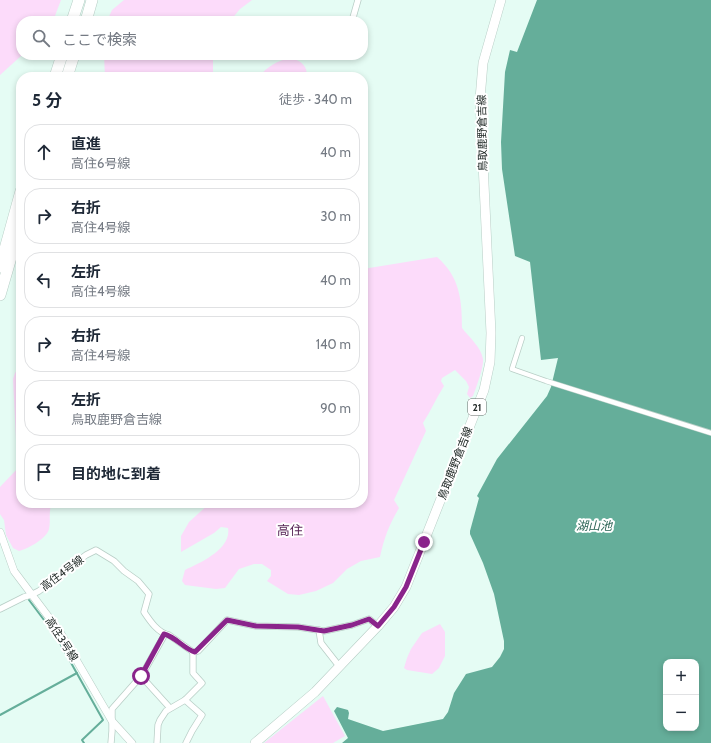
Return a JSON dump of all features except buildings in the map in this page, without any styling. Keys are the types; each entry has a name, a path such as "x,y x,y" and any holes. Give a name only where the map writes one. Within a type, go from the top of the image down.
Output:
{"highway":[{"path":"74,16 79,0"},
{"path":"87,16 92,0"},
{"path":"57,72 60,60"},
{"path":"69,72 72,60"},
{"path":"0,267 16,209"},
{"path":"0,295 16,240"}],"main road":[{"name":"鳥取鹿野倉吉線","path":"255,743 315,692 378,626 394,607 406,587 484,390 490,362 491,333 490,283 484,204 480,99 483,63 501,0"}],"street":[{"path":"353,16 358,0"},
{"path":"522,338 512,369 711,433"},
{"name":"高住3号線","path":"0,532 14,571 60,632 112,721 132,743"},
{"name":"高住4号線","path":"31,595 39,591 86,555 96,550 108,556 124,571 138,581 149,594 144,612 154,626 193,652"},
{"path":"0,609 24,596 31,595"},
{"path":"157,743 158,725 160,720 170,708 185,700 202,682 193,673 193,652 198,650 227,620 256,626 324,631 369,619 378,626"},
{"path":"319,630 322,643 340,666"},
{"path":"111,743 112,709 141,676 164,634"},
{"path":"141,676 170,708"},
{"path":"185,700 202,714 186,743"}],"shaded area":[{"path":"0,0 61,0 55,16 16,16 16,60 0,75"},
{"path":"124,0 252,0 240,9 234,16 109,16 112,10"},
{"path":"104,60 213,60 213,72 105,72"},
{"path":"281,60 298,60 303,64 307,72 263,72"},
{"path":"437,257 445,265 451,273 458,290 462,328 480,350 483,359 480,378 473,396 470,398 467,394 469,387 466,381 455,370 442,378 441,381 444,386 423,423 426,431 394,500 399,508 387,532 380,557 361,561 347,569 333,583 316,591 299,595 288,594 267,581 271,576 271,570 262,564 254,564 239,569 225,588 216,589 185,585 182,581 185,570 214,554 220,549 228,536 228,528 221,527 214,533 181,552 181,536 189,522 204,508 368,508 368,268"},
{"path":"16,372 16,439 13,379"},
{"path":"16,470 16,508 51,508 50,526 48,532 37,543 19,551 13,548 6,535 4,520 0,514 0,487"},
{"path":"440,624 445,632 445,656 439,668 432,674 407,670 404,668 411,649 422,633"},
{"path":"323,696 345,736 333,743 264,743"}],"water":[{"name":"湖山池","path":"537,0 711,0 711,743 342,743 348,738 334,711 337,707 348,710 348,719 383,731 443,719 448,712 454,693 466,674 492,667 504,649 504,641 494,594 470,531 479,498 477,496 497,459 547,396 551,387 558,358 541,360 530,262 515,256 502,169 501,142 505,72 510,50 517,52"}],"waterway":[{"path":"29,600 56,636 103,720 82,740 84,743"},
{"path":"0,715 77,673"}],"district":[{"name":"高住","path":"290,530"}],"route":[{"path":"141,676 164,634 169,635 195,652 227,620 256,626 298,627 324,631 352,625 369,619 371,619 378,626 394,607 406,587 424,542"}]}
